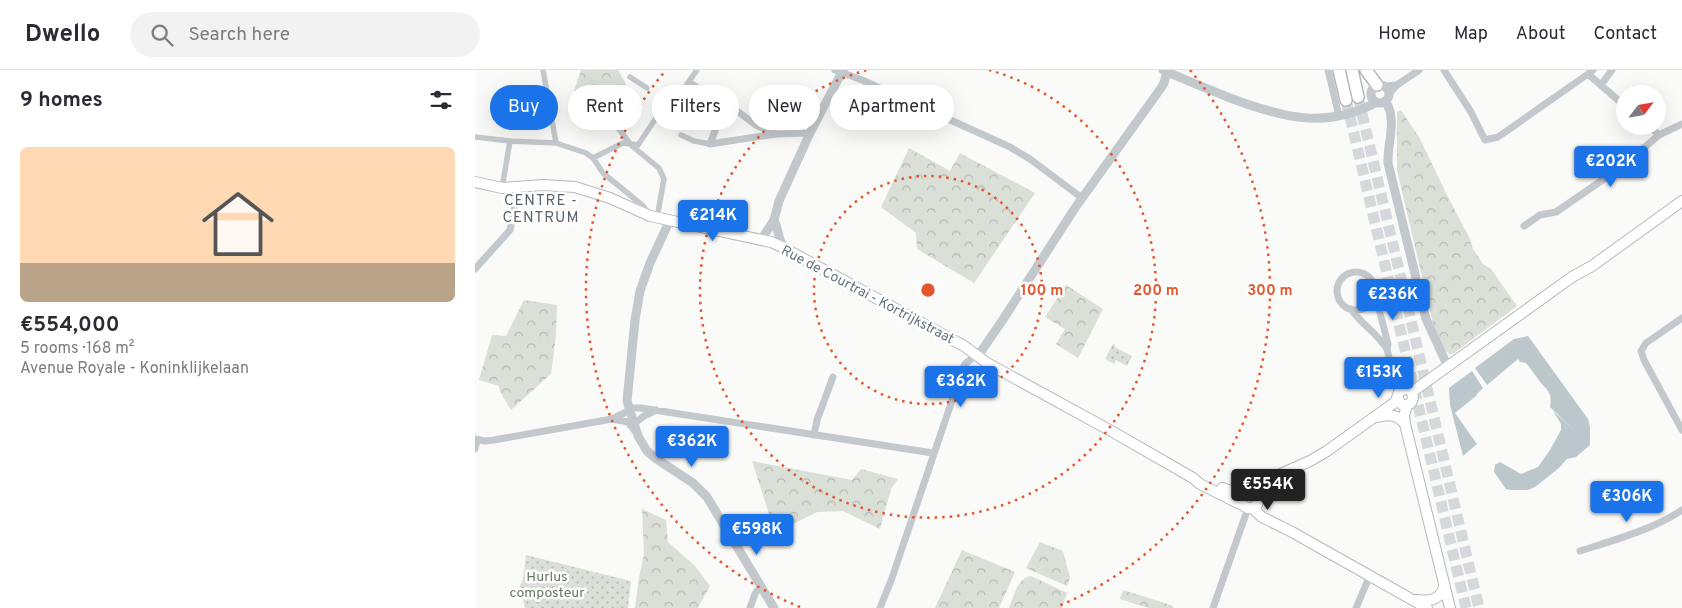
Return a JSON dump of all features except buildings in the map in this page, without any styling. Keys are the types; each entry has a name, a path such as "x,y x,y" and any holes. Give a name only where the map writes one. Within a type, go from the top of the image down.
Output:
{"highway":[{"path":"1339,70 1347,100"},
{"path":"1352,70 1359,97"},
{"path":"1366,70 1381,94"}],"main road":[{"path":"475,182 502,188"},
{"name":"Rue de Courtrai - Kortrijkstraat","path":"502,188 552,185 579,188 611,198 654,217 766,241 782,247 956,341 990,365 1193,478"},
{"path":"1248,507 1242,498 1248,491 1319,456 1682,201"},
{"path":"1404,396 1405,424 1450,608"},
{"path":"1376,417 1392,414 1405,424"},
{"path":"1193,478 1230,491 1256,492 1259,500 1257,505 1248,507"},
{"path":"1193,478 1200,484 1248,507 1262,517 1427,608"},
{"path":"1414,600 1432,601 1441,594 1444,588"}],"street":[{"path":"543,70 556,143"},
{"path":"593,158 623,142 638,145 672,94 678,97 697,70"},
{"path":"1328,70 1339,116"},
{"path":"880,608 965,364 982,350 1002,321 1082,198 1161,88 1166,71 1277,114 1306,119 1322,119 1339,116 1365,107 1381,94 1419,70"},
{"path":"1444,70 1471,112 1485,140 1498,136 1590,72 1616,98"},
{"path":"1601,85 1612,70"},
{"path":"766,241 779,201 840,71 1010,147 1036,163 1082,198"},
{"path":"630,77 647,88"},
{"path":"690,82 695,85"},
{"path":"1381,94 1390,110 1391,116 1388,163 1426,319 1448,367"},
{"path":"739,112 756,125 776,134"},
{"path":"1666,132 1682,124"},
{"path":"620,130 631,145 659,168 664,179 654,217"},
{"path":"706,143 713,130"},
{"path":"681,135 706,143 776,134 810,133"},
{"path":"1523,226 1540,215 1556,212 1620,168 1659,135"},
{"path":"475,137 556,143 586,153 593,158 603,174 654,217"},
{"path":"502,188 511,141"},
{"path":"475,269 510,230 517,195 516,186"},
{"path":"639,436 626,397 638,301 647,271 670,220"},
{"path":"773,220 782,247"},
{"path":"1387,349 1357,318 1351,309 1341,302 1337,292 1340,281 1347,274 1358,272 1367,276 1374,284 1374,297 1378,305 1388,344 1387,349 1394,376 1404,396"},
{"path":"1351,309 1359,310 1366,307 1374,297"},
{"path":"1682,318 1646,343 1641,351 1682,430"},
{"path":"1376,336 1385,334"},
{"path":"814,435 817,420 833,376"},
{"path":"612,419 638,408 933,453"},
{"path":"635,424 644,416 656,410"},
{"path":"475,449 476,440 494,440 612,419 628,422 650,454 693,483 707,497 774,608"},
{"path":"1213,608 1248,507"},
{"path":"1580,551 1662,522 1682,510"},
{"path":"1356,608 1370,575"},
{"path":"750,608 755,594 761,585"}],"green space":[{"path":"581,70 618,70 626,84 625,85 576,85"},
{"path":"1401,110 1420,139 1469,237 1473,249 1483,264 1491,269 1517,306 1454,353 1449,354 1444,349 1435,332 1397,170 1397,112"},
{"path":"909,148 950,171 960,153 1035,193 974,283 917,249 916,233 881,207"},
{"path":"1066,285 1103,309 1078,358 1056,344 1065,329 1045,317"},
{"path":"524,300 557,305 556,335 551,374 511,410 500,392 499,386 479,380 492,335 506,336"},
{"path":"1113,344 1132,356 1127,366 1116,360 1114,364 1105,359"},
{"path":"752,461 852,480 861,469 898,479 891,489 880,529 843,511 817,512 775,533"},
{"path":"642,509 666,520 668,542 695,566 710,586 698,608 635,608 644,554"},
{"path":"1040,542 1063,551 1070,578 1067,586 1026,568"},
{"path":"962,550 1015,572 999,608 935,608"},
{"name":"Hurlus composteur","path":"526,555 631,581 628,608 525,608 520,586 523,579"},
{"path":"1031,576 1067,593 1062,608 1009,608 1019,584 1026,577"},
{"path":"1123,590 1171,605 1174,608 1148,608 1120,599"}],"shaded area":[{"path":"1528,336 1588,419 1590,445 1576,457 1567,459 1559,468 1535,487 1528,490 1511,490 1506,489 1494,472 1495,465 1500,462 1521,474 1538,467 1561,430 1561,424 1553,411 1575,431 1550,407 1550,394 1526,363 1520,362 1518,359 1487,385 1475,368 1514,339"},
{"path":"1472,371 1483,388 1455,413 1477,444 1463,456 1450,405 1449,388"}],"tunnel":[{"path":"1358,97 1479,608"},
{"path":"1346,100 1466,608"}],"district":[{"name":"CENTRE - CENTRUM","path":"541,208"}]}
